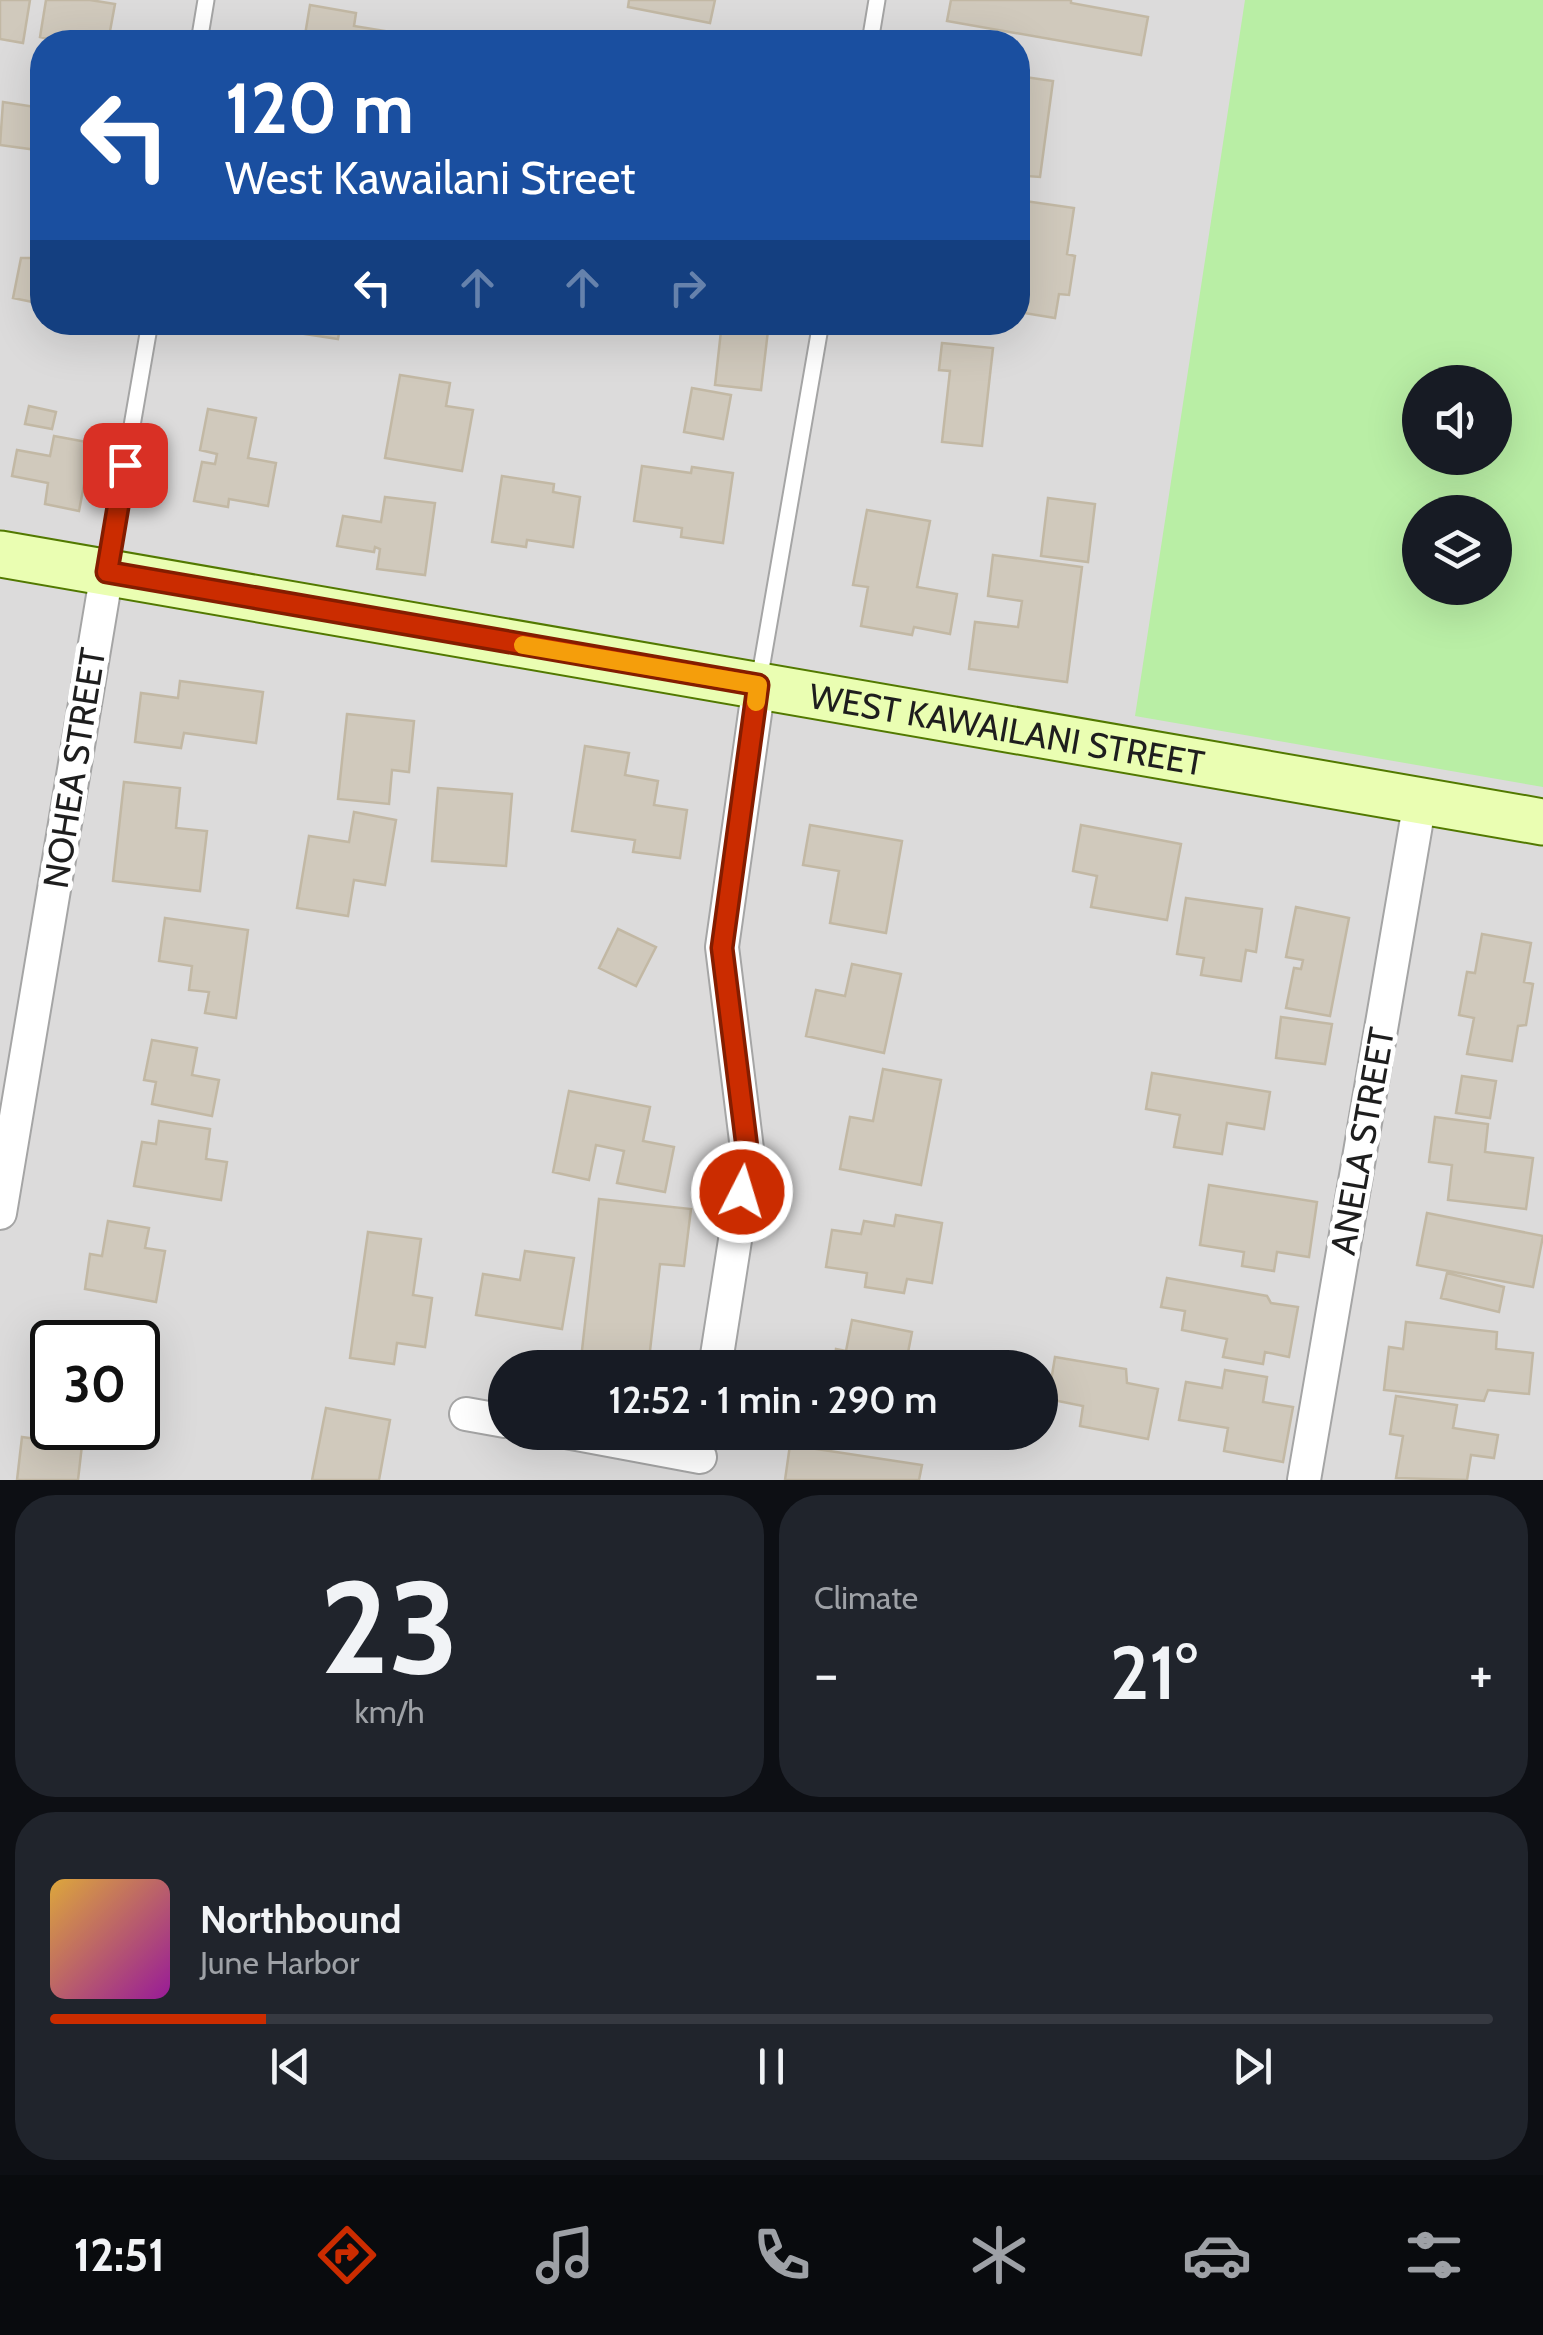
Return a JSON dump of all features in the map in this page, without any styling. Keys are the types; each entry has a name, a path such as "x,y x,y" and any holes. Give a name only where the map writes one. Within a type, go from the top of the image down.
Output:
{"street":[{"name":"WEST KAWAILANI STREET","path":"0,554 1543,822"},
{"name":"NOHEA STREET","path":"0,1213 107,572"},
{"path":"718,1350 748,1156 722,948 758,685"},
{"name":"ANELA STREET","path":"1304,1480 1420,801"},
{"path":"466,1414 488,1418"},
{"path":"663,1450 701,1457"}],"lane":[{"path":"201,30 206,0"},
{"path":"872,30 877,0"},
{"name":"NOHEA STREET","path":"107,572 148,335"},
{"path":"758,685 819,335"}],"shaded area":[{"path":"0,0 1543,0 1543,1480 0,1480"}],"green space":[{"path":"1245,0 1543,0 1543,787 1135,716"}],"building":[{"path":"0,0 30,0 23,43 0,39"},
{"path":"46,0 115,4 110,30 41,30"},
{"path":"629,0 715,0 710,23 628,7"},
{"path":"951,0 1071,0 1148,17 1141,55 1030,36 1030,30 998,30 947,21"},
{"path":"310,5 356,13 354,26 379,30 306,30"},
{"path":"1030,78 1053,81 1040,177 1030,176"},
{"path":"3,102 30,106 30,149 0,145"},
{"path":"1030,202 1074,208 1067,254 1075,256 1069,295 1059,294 1055,318 1030,314"},
{"path":"21,258 30,258 30,302 13,298"},
{"path":"721,335 767,335 761,390 715,385"},
{"path":"942,343 993,348 982,446 942,442 950,371 939,370"},
{"path":"400,375 450,383 446,406 473,410 462,471 385,458"},
{"path":"692,388 731,395 723,439 684,432"},
{"path":"29,406 56,412 52,429 25,424"},
{"path":"208,409 256,418 248,458 276,463 268,506 229,499 228,507 194,501 202,462 215,464 217,454 200,450"},
{"path":"54,436 92,443 79,511 45,504 48,483 12,476 17,450 50,456"},
{"path":"642,466 691,473 692,467 733,473 723,543 681,537 682,528 634,521"},
{"path":"502,476 554,484 553,492 580,497 573,547 527,540 526,547 492,542"},
{"path":"385,497 435,503 425,575 377,569 380,549 375,547 374,552 337,546 343,516 381,522"},
{"path":"1048,498 1095,504 1088,562 1041,556"},
{"path":"867,510 930,521 917,587 957,594 950,634 914,627 912,635 861,626 868,587 853,585"},
{"path":"993,555 1082,567 1067,682 969,669 975,622 1018,627 1022,601 988,596"},
{"path":"180,681 263,692 256,743 184,733 181,748 135,742 141,693 178,698"},
{"path":"347,714 414,721 409,772 392,770 389,804 338,799"},
{"path":"585,746 629,753 625,775 658,781 654,805 687,810 680,858 633,852 635,840 572,831"},
{"path":"124,782 180,788 176,828 207,831 200,891 113,881"},
{"path":"438,788 512,794 506,866 432,861"},
{"path":"354,812 396,820 385,885 354,880 348,916 297,908 309,836 349,842"},
{"path":"810,825 902,841 886,933 830,923 839,871 803,865"},
{"path":"1081,825 1181,844 1167,920 1091,907 1097,876 1073,871"},
{"path":"1186,898 1262,909 1256,952 1246,950 1241,981 1201,975 1204,958 1177,954"},
{"path":"1296,907 1349,918 1330,1016 1286,1008 1294,968 1301,969 1303,960 1286,957"},
{"path":"165,918 248,930 236,1018 205,1013 209,992 189,990 192,966 159,961"},
{"path":"618,929 656,947 636,986 599,968"},
{"path":"1482,934 1531,943 1524,982 1533,984 1526,1025 1518,1026 1512,1061 1467,1054 1474,1018 1459,1015 1467,972 1475,973"},
{"path":"852,964 901,974 884,1053 806,1036 816,990 845,996"},
{"path":"1281,1017 1332,1024 1325,1064 1276,1058"},
{"path":"152,1040 197,1048 192,1075 219,1080 212,1116 152,1104 156,1082 144,1080"},
{"path":"883,1069 941,1080 921,1185 840,1169 850,1117 873,1121"},
{"path":"1152,1073 1270,1092 1264,1129 1227,1123 1222,1154 1174,1147 1180,1115 1146,1109"},
{"path":"1462,1076 1496,1081 1490,1118 1456,1113"},
{"path":"569,1091 650,1107 643,1141 674,1147 665,1192 617,1183 624,1151 596,1145 589,1180 553,1172"},
{"path":"1435,1117 1488,1124 1485,1152 1533,1158 1526,1209 1448,1200 1452,1165 1429,1162"},
{"path":"159,1121 210,1129 206,1159 227,1162 221,1200 134,1186 142,1142 156,1144"},
{"path":"1209,1185 1317,1202 1309,1257 1277,1252 1274,1271 1242,1266 1244,1252 1200,1245"},
{"path":"599,1199 691,1209 684,1266 660,1264 650,1350 582,1350"},
{"path":"1427,1213 1543,1236 1533,1287 1417,1265"},
{"path":"896,1215 942,1223 932,1283 907,1279 904,1293 865,1287 867,1273 826,1267 832,1230 861,1234 864,1221 894,1226"},
{"path":"108,1221 149,1228 145,1248 165,1251 156,1302 85,1289 90,1254 102,1256"},
{"path":"368,1232 421,1239 413,1295 432,1298 425,1347 397,1343 394,1364 350,1358"},
{"path":"525,1251 574,1258 562,1329 476,1315 483,1274 520,1280"},
{"path":"1447,1273 1504,1287 1499,1312 1441,1298"},
{"path":"1167,1278 1267,1296 1271,1303 1298,1307 1289,1357 1265,1352 1263,1364 1223,1357 1227,1339 1182,1330 1185,1311 1161,1307"},
{"path":"852,1320 912,1332 908,1350 846,1350"},
{"path":"1406,1322 1497,1332 1496,1349 1533,1353 1529,1394 1488,1390 1484,1401 1384,1390 1389,1347 1403,1349"},
{"path":"1058,1358 1126,1369 1127,1383 1158,1389 1148,1439 1080,1426 1083,1406 1058,1401"},
{"path":"1225,1370 1267,1377 1263,1402 1293,1407 1283,1462 1224,1451 1228,1428 1179,1420 1186,1382 1222,1388"},
{"path":"1396,1396 1457,1405 1453,1428 1498,1435 1494,1458 1471,1455 1467,1480 1396,1478 1403,1436 1390,1434"},
{"path":"326,1408 390,1420 379,1480 312,1480"},
{"path":"22,1437 30,1438 30,1450 81,1450 78,1480 17,1480"},
{"path":"789,1450 823,1450 922,1465 919,1480 785,1480"}],"slow traffic":[{"path":"523,645 758,685 756,702"}],"route":[{"path":"125,465 107,572 758,685 722,948 748,1156 742,1192"}]}
